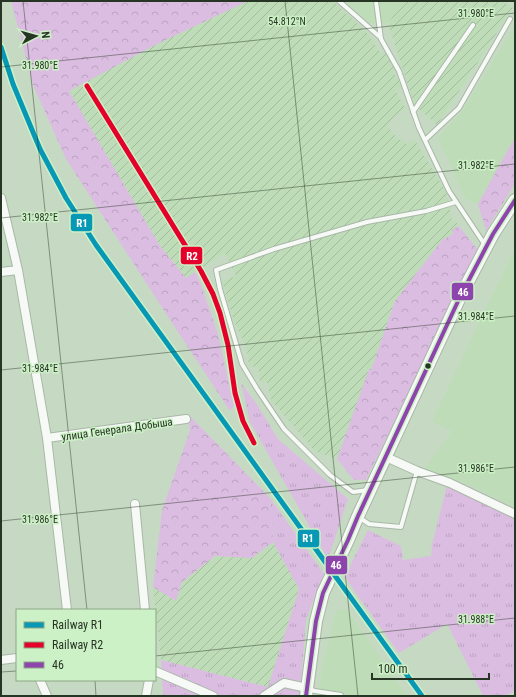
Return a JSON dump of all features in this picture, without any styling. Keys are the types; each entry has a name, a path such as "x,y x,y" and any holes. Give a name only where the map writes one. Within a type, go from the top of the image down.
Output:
{"main road":[{"path":"307,692 316,621 323,593 460,297 493,234 515,200"}],"street":[{"name":"улица Генерала Добыша","path":"1,198 18,270 47,438 67,609"},
{"path":"1,272 18,270"},
{"name":"улица Генерала Добыша","path":"47,438 186,419"},
{"path":"386,457 417,471 450,483 515,514"},
{"path":"135,504 145,609"},
{"path":"1,660 16,658"},
{"path":"156,671 213,696"},
{"path":"40,681 48,696"},
{"path":"146,696 149,681"},
{"path":"264,696 284,683 307,692"}],"lane":[{"path":"339,1 381,39 399,71 419,128 449,191 486,247"},
{"path":"376,1 381,39"},
{"path":"425,140 459,108 510,19"},
{"path":"414,112 473,25"},
{"path":"370,489 353,492 330,475 284,429 242,364 220,289 216,270 281,247 367,222 426,211 456,202"},
{"path":"358,516 368,524 401,527 417,471"},
{"path":"307,692 315,691 341,696"}],"shaded area":[{"path":"248,1 333,1 368,34 381,54 385,52 396,69 393,72 403,87 396,92 406,109 396,115 387,125 396,137 407,144 414,139 446,192 452,221 455,220 459,226 452,230 454,233 395,301 371,370 369,370 337,459 315,451 271,400 267,382 260,382 258,366 249,367 247,349 234,321 222,281 236,276 225,253 186,278 160,246 69,91 155,45"},
{"path":"345,1 405,1 388,23 370,23"},
{"path":"405,1 503,1 513,8 437,125 414,104 388,23"},
{"path":"515,25 515,138 478,204 465,198 438,138 463,110"},
{"path":"515,248 515,507 475,487 425,469 452,431 432,421"},
{"path":"273,542 299,589 268,687 161,660 153,587 176,600 182,582 215,556 252,558"},
{"path":"346,609 407,696 320,696 321,674 336,611"}],"green space":[{"path":"11,1 248,1 155,45 69,91 160,246 186,278 195,272 201,284 218,334 234,406 230,411 66,159 33,85"},
{"path":"515,138 515,183 486,231 478,204"},
{"path":"459,226 478,250 366,480 354,480 337,459 369,369 371,370 395,301 442,240 453,234 452,230"},
{"path":"241,383 256,403 278,439 348,499 328,559 250,422"},
{"path":"187,413 270,498 273,542 252,558 215,556 182,582 176,601 153,587 162,510 190,430"},
{"path":"447,485 515,519 515,690 506,696 483,696 447,624 399,653 345,576 368,530 401,546 403,560 431,556 432,544"},
{"path":"270,498 324,574 306,619 300,696 163,696 161,660 268,687 299,589 273,542"}],"rail line":[{"name":"R1","path":"1,47 13,84 40,149 66,198 96,245 422,696"},
{"name":"R2","path":"87,86 201,271 213,294 220,313 228,345 235,393 243,421 254,443"}],"transit line":[{"name":"46","path":"306,696 316,621 323,593 460,297 493,234 515,200"}]}
